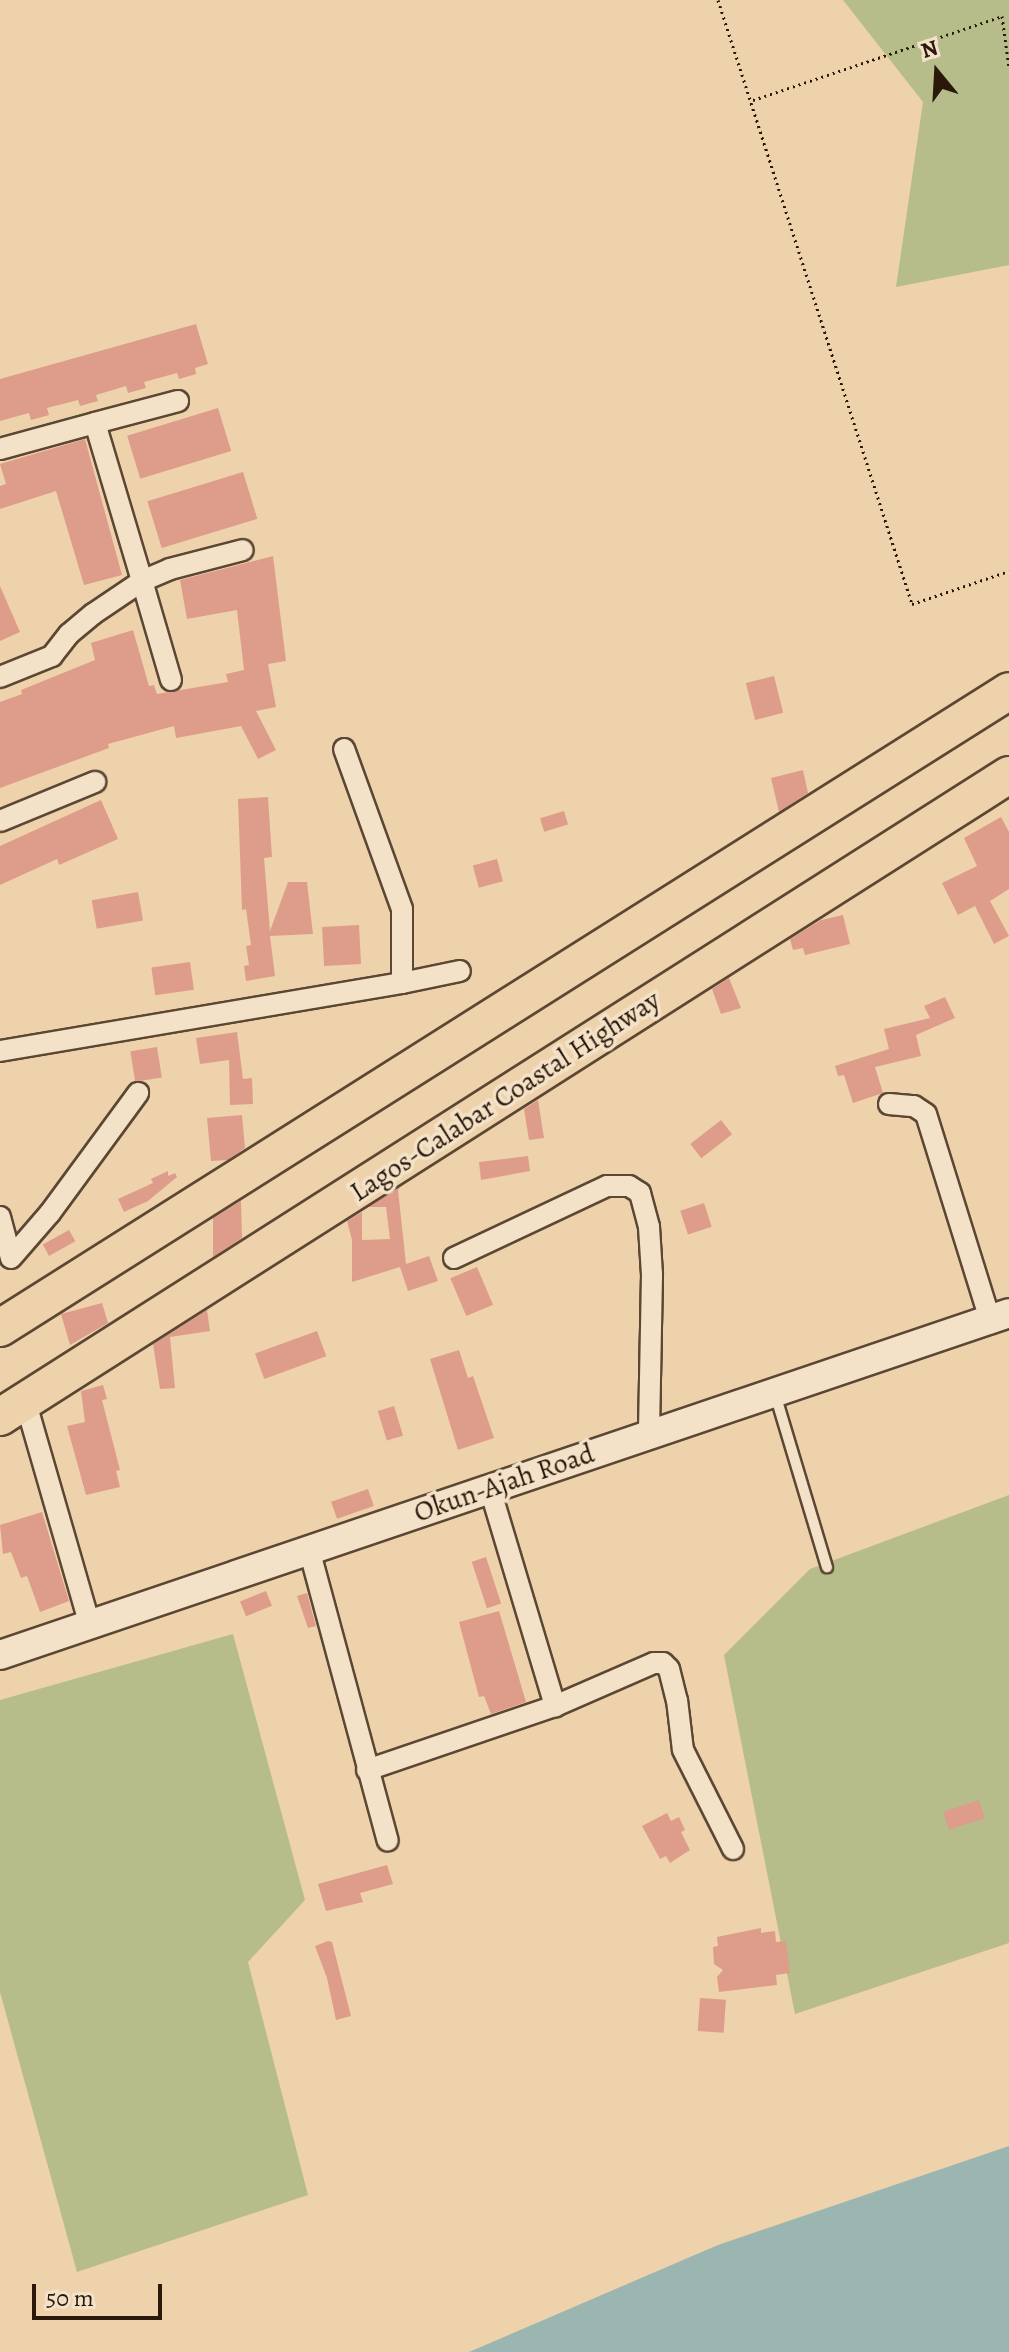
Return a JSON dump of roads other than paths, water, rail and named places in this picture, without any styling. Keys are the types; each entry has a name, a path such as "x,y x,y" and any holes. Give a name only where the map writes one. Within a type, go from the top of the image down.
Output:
{"highway":[{"path":"0,1328 1009,691"},
{"name":"Lagos-Calabar Coastal Highway","path":"15,1416 1009,775"}],"street":[{"path":"0,449 178,401"},
{"path":"95,423 171,680"},
{"path":"0,677 52,656 69,634 93,614 142,581 170,569 243,550"},
{"path":"344,749 402,909 402,983"},
{"path":"0,821 95,782"},
{"path":"0,1051 460,971"},
{"path":"0,1217 11,1258 50,1213 138,1093"},
{"path":"889,1104 914,1106 926,1114 999,1316"},
{"path":"454,1258 607,1186 629,1186 640,1193 649,1227 652,1275 649,1435"},
{"name":"Okun-Ajah Road","path":"0,1655 999,1316"},
{"path":"15,1416 90,1626"},
{"path":"490,1489 555,1706"},
{"path":"309,1549 388,1841"},
{"path":"367,1770 555,1706 654,1663 663,1663 669,1669 677,1700 683,1750 733,1849"}],"lane":[{"path":"775,1392 827,1567"}],"water":[{"path":"1009,2146 1009,2352 469,2352 718,2245"}]}
